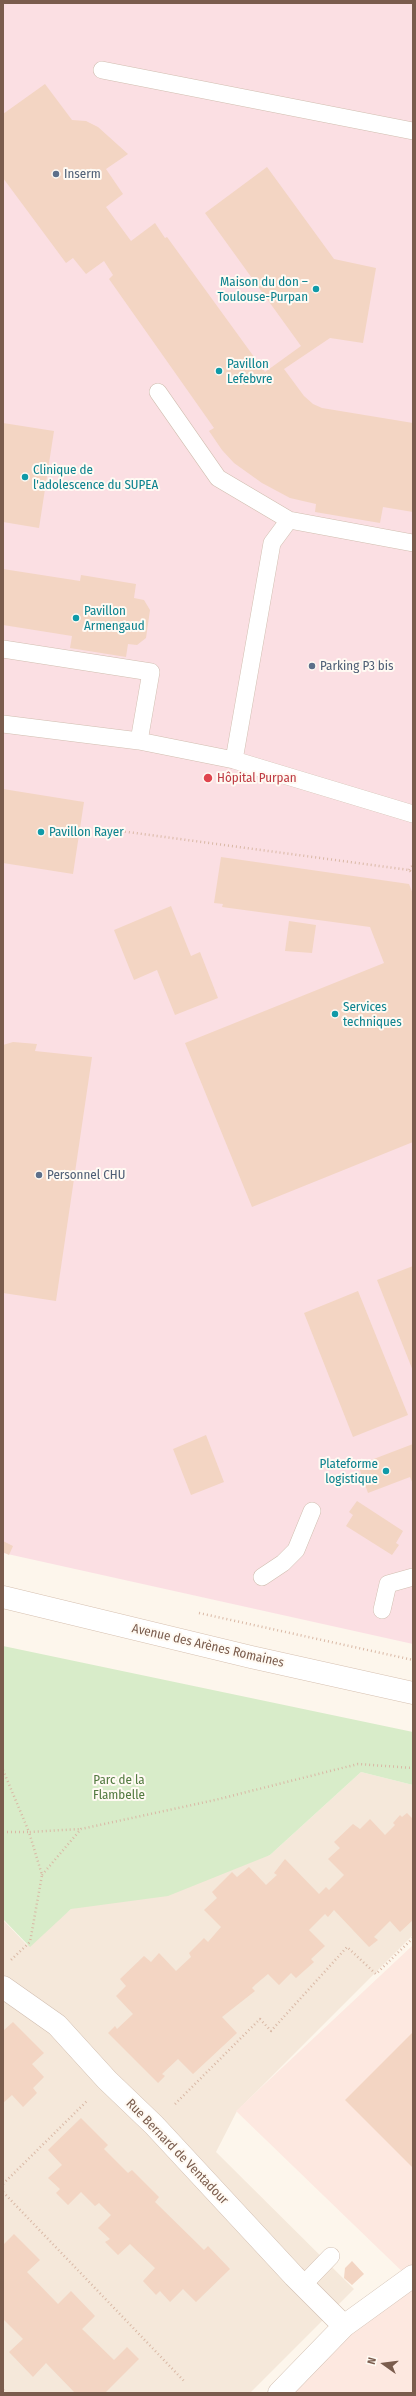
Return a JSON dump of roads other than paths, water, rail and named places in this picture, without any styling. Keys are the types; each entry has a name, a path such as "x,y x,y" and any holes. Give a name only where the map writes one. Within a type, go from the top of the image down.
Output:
{"street":[{"name":"Avenue des Arènes Romaines","path":"3,1597 251,1657 413,1693"},
{"name":"Rue Bernard de Ventadour","path":"3,1987 57,2026 107,2080 154,2125 303,2285 344,2326"},
{"path":"279,2393 344,2326 413,2276"}],"lane":[{"path":"102,70 413,131"},
{"path":"158,392 218,478 289,520 413,543"},
{"path":"234,760 272,543 289,520"},
{"path":"3,649 151,672 139,741"},
{"path":"3,724 139,741 234,760 413,814"},
{"path":"262,1577 284,1563 296,1550 312,1511"},
{"path":"382,1610 388,1584 413,1577"},
{"path":"303,2285 331,2256"}],"place":[{"name":"Inserm","path":"56,174"},
{"name":"Maison du don – Toulouse-Purpan","path":"316,289"},
{"name":"Pavillon Lefebvre","path":"219,371"},
{"name":"Clinique de l'adolescence du SUPEA","path":"25,477"},
{"name":"Pavillon Armengaud","path":"76,618"},
{"name":"Parking P3 bis","path":"312,666"},
{"name":"Hôpital Purpan","path":"208,778"},
{"name":"Pavillon Rayer","path":"41,832"},
{"name":"Services techniques","path":"335,1014"},
{"name":"Personnel CHU","path":"39,1175"},
{"name":"Plateforme logistique","path":"386,1471"}],"park label":[{"name":"Parc de la Flambelle","path":"119,1788"}]}
